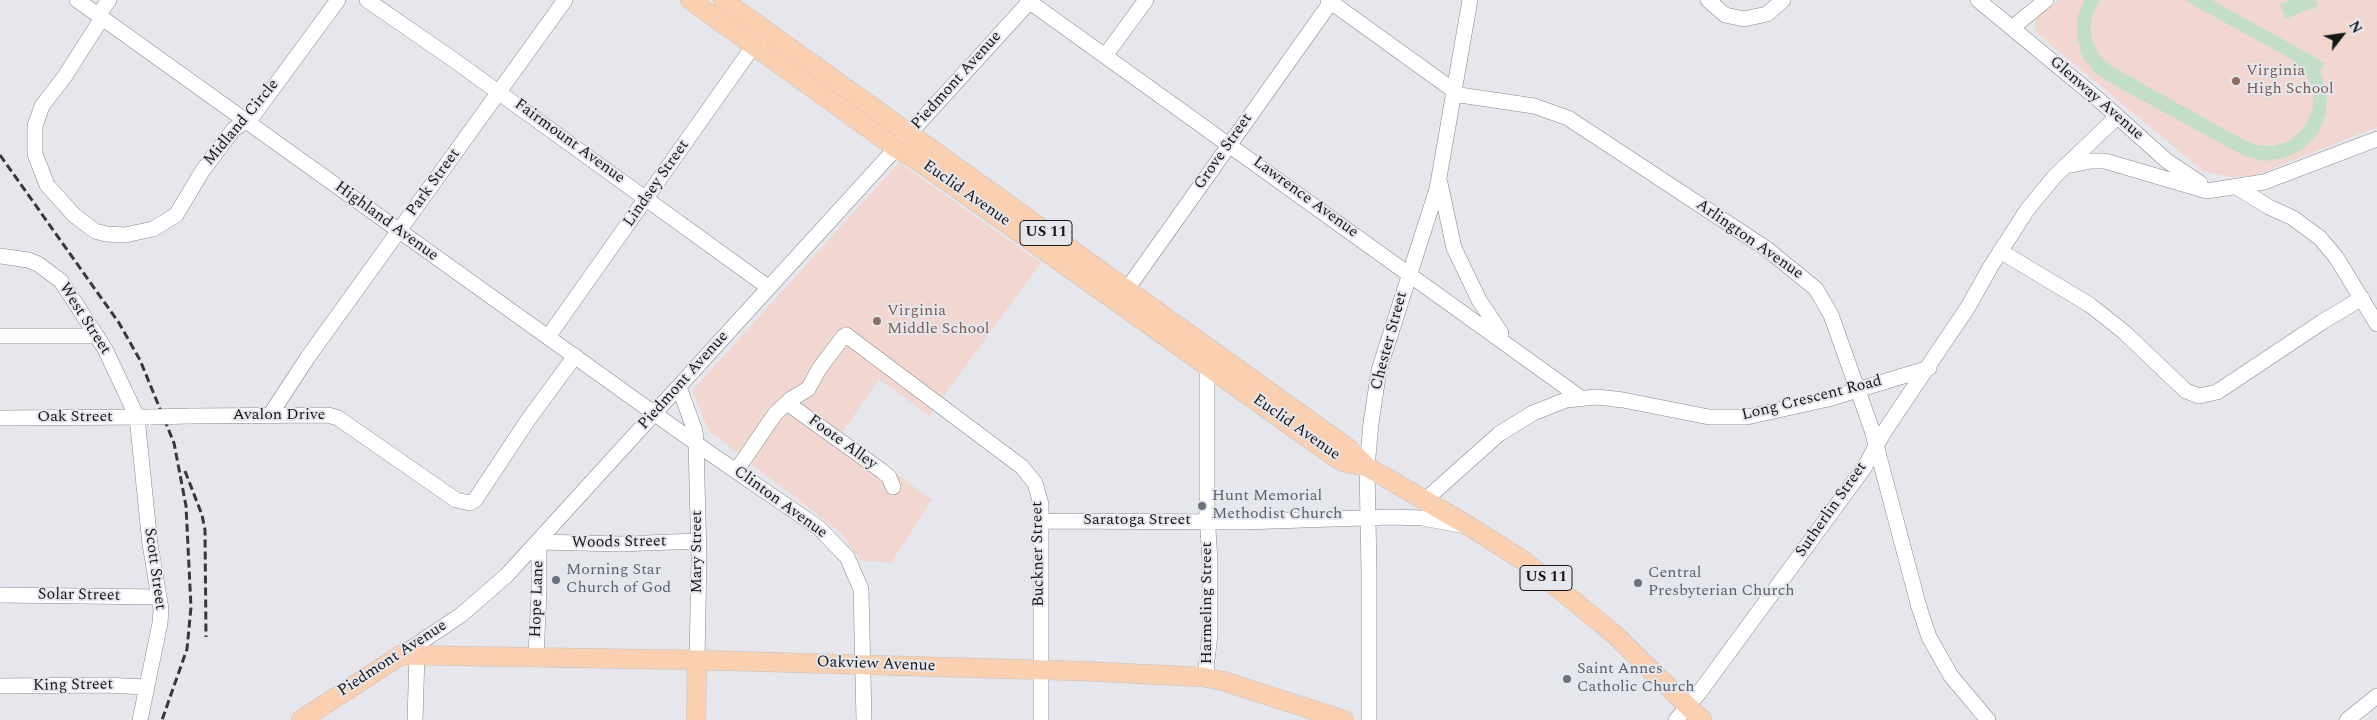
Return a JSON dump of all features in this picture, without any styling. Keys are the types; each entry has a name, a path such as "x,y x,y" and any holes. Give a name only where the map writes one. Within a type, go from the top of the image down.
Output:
{"main road":[{"name":"Euclid Avenue","path":"690,0 896,148 1048,244 1122,296 1284,412 1335,458 1367,467 1472,528 1524,561 1614,633 1702,720"},
{"name":"Euclid Avenue","path":"723,0 909,133 1048,244"},
{"name":"Oakview Avenue","path":"409,654 1040,670 1210,678 1344,720"},
{"name":"Piedmont Avenue","path":"301,720 409,654"},
{"name":"Mary Street","path":"696,720 697,660"}],"street":[{"name":"Highland Avenue","path":"77,0 696,443"},
{"name":"Midland Circle","path":"109,0 65,76 42,106 35,126 36,154 40,171 47,185 59,200 85,225 106,234 125,235 138,234 168,222 180,210 203,170 234,129 252,117 338,0"},
{"name":"Fairmount Avenue","path":"367,0 499,92 768,287"},
{"name":"Park Street","path":"270,415 308,357 565,0"},
{"name":"Lawrence Avenue","path":"1029,0 1581,398"},
{"name":"Piedmont Avenue","path":"409,654 482,598 539,542 1029,0"},
{"path":"1105,56 1146,0"},
{"name":"Chester Street","path":"1369,720 1370,571 1367,467 1371,423 1379,370 1409,274 1419,249 1439,176 1470,0"},
{"path":"1708,0 1725,15 1744,19 1767,14 1783,0"},
{"name":"Glenway Avenue","path":"1978,0 2187,176 2199,183 2219,188"},
{"path":"2012,28 2046,0"},
{"name":"Arlington Avenue","path":"1329,1 1460,95 1534,106 1568,118 1767,249 1806,279 1826,302 1858,390 1876,447 1929,637 1951,676 1982,718"},
{"name":"Grove Street","path":"1122,296 1329,1"},
{"name":"Lindsey Street","path":"548,337 764,30"},
{"path":"1928,368 2027,210 2065,167 2118,117"},
{"path":"2065,167 2091,161 2105,162 2207,191 2219,188 2238,188 2264,182 2377,139"},
{"path":"1439,176 1449,229 1465,272 1494,325 1515,349"},
{"path":"2238,188 2269,207 2293,218 2320,238 2336,257 2377,324"},
{"path":"2000,251 2090,305 2111,320 2186,391 2199,396 2217,392 2322,322 2362,298"},
{"name":"West Street","path":"0,256 28,260 50,271 68,290 97,336 129,397 144,417"},
{"path":"0,336 97,336"},
{"name":"Buckner Street","path":"787,403 808,389 819,369 843,337 849,336 1030,475 1038,492 1041,521 1040,720"},
{"name":"Avalon Drive","path":"144,417 328,415 338,418 456,500 470,503 475,500 528,420 575,356"},
{"name":"Harmeling Street","path":"1207,357 1207,522 1210,560 1210,635 1206,668 1210,678"},
{"name":"Long Crescent Road","path":"1425,500 1492,440 1517,421 1549,405 1581,398 1623,400 1678,412 1726,419 1768,414 1858,390 1928,368"},
{"name":"Sutherlin Street","path":"1676,720 1864,468 1928,368"},
{"name":"Mary Street","path":"679,387 695,431 696,443 698,541 697,660"},
{"path":"736,471 775,414 787,403"},
{"name":"Foote Alley","path":"787,403 882,471 889,477 893,487"},
{"name":"Oak Street","path":"0,418 144,417"},
{"name":"Scott Street","path":"140,720 160,623 150,544 144,417"},
{"name":"Clinton Avenue","path":"696,443 819,528 847,557 861,589 864,720"},
{"name":"Saratoga Street","path":"1041,521 1207,522 1422,518 1472,528"},
{"name":"Woods Street","path":"539,542 620,544 698,541"},
{"name":"Hope Lane","path":"536,657 539,542"},
{"name":"Solar Street","path":"0,595 158,597"},
{"path":"409,654 416,720"},
{"name":"King Street","path":"0,686 104,685 147,687"},
{"path":"2347,720 2377,696"}],"shaded area":[{"name":"Virginia High School","path":"2059,0 2377,0 2377,127 2253,176 2228,177 2203,171 2039,35 2034,27 2038,15"},
{"name":"Virginia Middle School","path":"899,162 1041,263 929,416 879,379 842,433 932,500 891,563 860,560 840,532 709,431 692,391"}],"green space":[{"path":"2084,0 2100,0 2093,13 2090,28 2093,43 2100,56 2111,66 2244,140 2257,145 2272,146 2287,142 2299,133 2308,121 2313,107 2313,92 2308,78 2293,60 2184,0 2212,0 2325,63 2320,70 2327,94 2326,115 2318,134 2303,149 2285,158 2265,161 2244,156 2114,85 2096,74 2083,58 2077,38 2077,18"},
{"path":"2289,0 2316,0 2318,6 2285,19 2280,4"}],"railway":[{"path":"0,155 119,323 140,360 174,443 186,506 191,607 187,649 162,720"},
{"path":"185,471 202,515 205,530 206,637"}],"place":[{"name":"Virginia High School","path":"2236,81"},
{"name":"Virginia Middle School","path":"877,321"},
{"name":"Hunt Memorial Methodist Church","path":"1202,506"},
{"name":"Morning Star Church of God","path":"556,580"},
{"name":"Central Presbyterian Church","path":"1638,583"},
{"name":"Saint Annes Catholic Church","path":"1567,679"}]}
